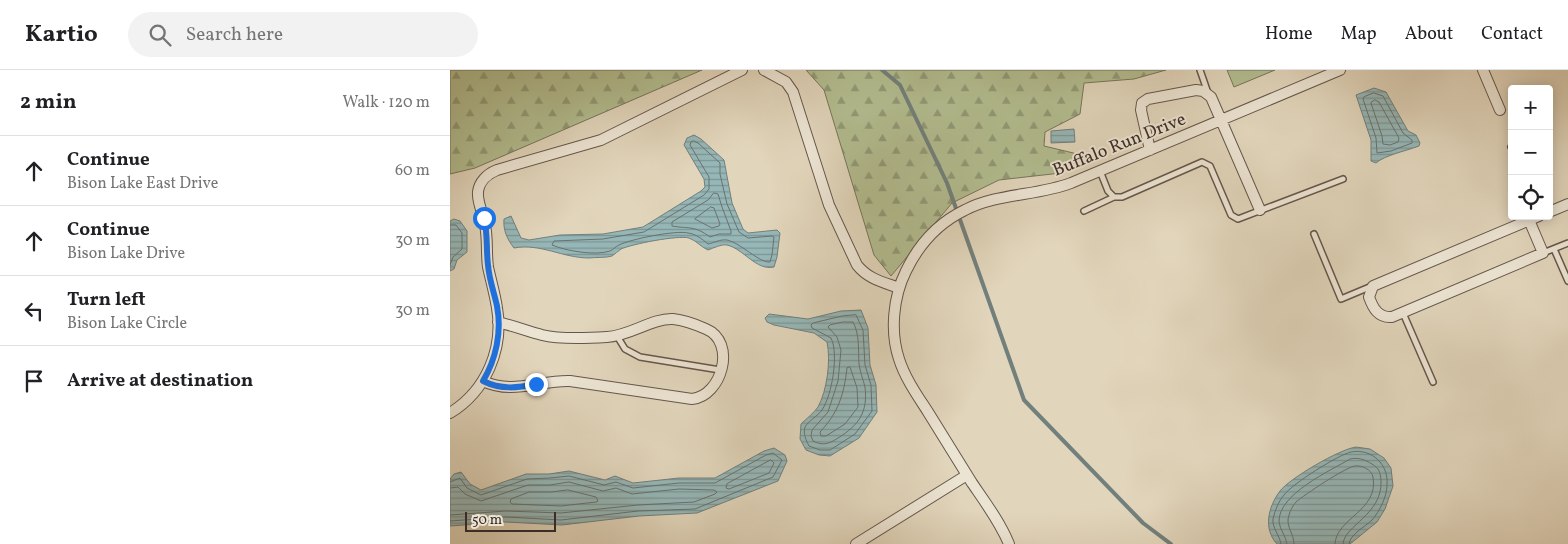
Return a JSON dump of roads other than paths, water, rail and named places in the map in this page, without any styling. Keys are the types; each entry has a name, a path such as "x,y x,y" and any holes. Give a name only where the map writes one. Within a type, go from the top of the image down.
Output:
{"street":[{"path":"450,413 468,399 483,381 494,358 498,333 497,308 488,264 487,237 478,197 479,188 485,178 496,170 601,140 742,70"},
{"path":"764,70 786,82 792,92 829,205 857,265 875,280 899,288"},
{"name":"Buffalo Run Drive","path":"1009,544 990,509 911,385 899,359 894,328 899,288 910,263 923,244 937,229 961,212 994,200 1062,187 1340,70"},
{"path":"1483,70 1500,110"},
{"path":"1150,150 1141,110 1144,102 1148,99 1191,90 1203,91 1209,95 1221,119 1260,210"},
{"path":"1553,210 1568,204"},
{"path":"1529,220 1373,286 1369,297 1378,313 1388,317 1403,313 1543,253 1535,220"},
{"path":"483,381 509,388 551,381 570,381 692,399 702,397 711,390 723,361 720,340 708,330 674,319 661,320 628,334 600,338 544,335 498,322"},
{"path":"856,544 967,475"}],"lane":[{"path":"1200,70 1209,95"},
{"path":"1084,211 1114,197 1122,197 1204,162 1210,166 1233,217 1240,218 1342,179"},
{"path":"1100,171 1108,190 1114,197"},
{"path":"1314,234 1341,299 1373,286"},
{"path":"1543,253 1568,243"},
{"path":"1554,249 1568,281"},
{"path":"1403,313 1433,382"},
{"path":"617,336 632,354 640,357 720,370"}],"water":[{"path":"1374,88 1386,92 1408,131 1416,135 1420,143 1419,146 1390,155 1376,163 1371,161 1371,140 1356,95"},
{"path":"1074,129 1075,142 1051,143 1051,131"},
{"path":"694,135 724,160 732,203 743,229 748,233 777,230 780,233 774,267 761,266 727,245 708,250 692,239 683,237 627,247 612,256 589,258 570,256 533,247 514,248 509,241 505,231 504,219 511,216 521,238 529,240 560,235 603,234 643,227 705,187 704,179 684,145 687,138"},
{"path":"454,219 460,221 467,231 467,252 457,260 454,269 450,271 450,221"},
{"path":"861,310 868,328 870,365 876,385 877,412 859,438 830,456 819,455 806,450 800,439 801,424 818,407 824,393 828,366 827,342 814,333 774,325 767,322 765,318 769,314 808,319 841,311"},
{"path":"1356,447 1370,449 1384,458 1391,468 1393,486 1385,509 1377,522 1350,544 1277,544 1270,532 1269,518 1272,504 1280,491 1285,485 1316,465 1339,453"},
{"path":"774,448 785,455 787,461 778,481 697,513 639,516 562,525 506,522 450,526 450,479 454,474 461,472 470,484 481,490 526,474 549,474 569,471 605,480 615,476 633,483 679,478 715,478 764,451"}],"waterway":[{"path":"882,70 900,85 947,183 1024,400 1143,523 1171,544"}]}
